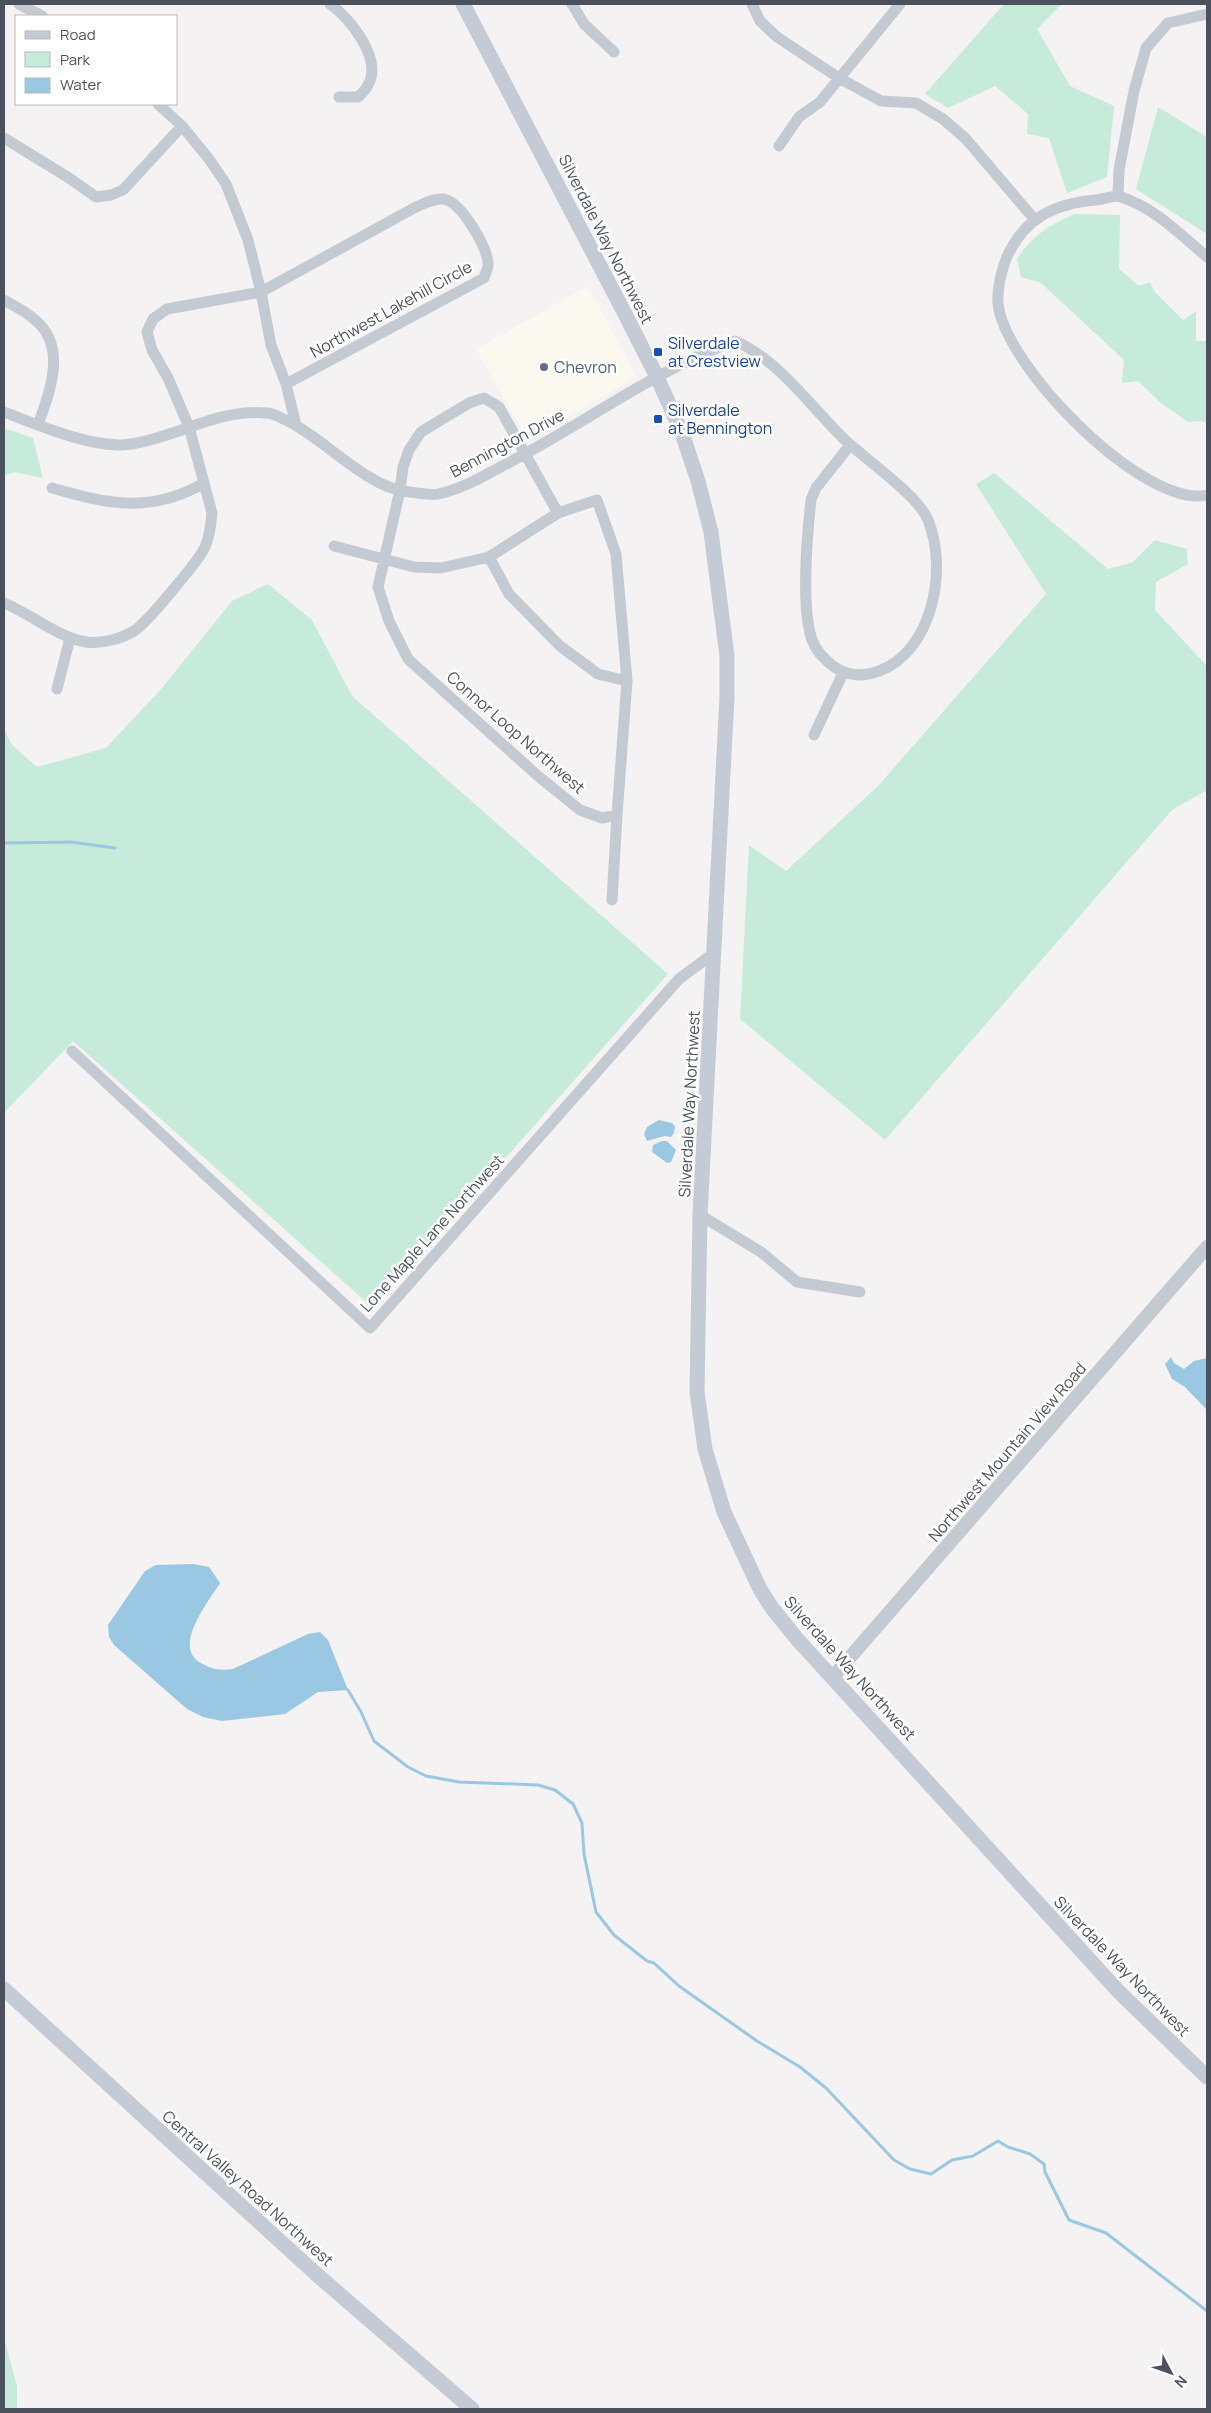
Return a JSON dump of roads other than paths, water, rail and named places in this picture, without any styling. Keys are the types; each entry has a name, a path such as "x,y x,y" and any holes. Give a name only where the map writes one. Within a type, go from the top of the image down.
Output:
{"main road":[{"name":"Silverdale Way Northwest","path":"463,4 657,377 689,454 707,513 716,560 726,656 728,698 700,1215 697,1392 701,1430 713,1480 735,1540 760,1589 784,1623 1113,1986 1207,2077"},
{"name":"Central Valley Road Northwest","path":"4,1989 294,2253 472,2409"}],"street":[{"path":"19,4 34,7"},
{"path":"330,4 343,13 364,39 371,72 369,85 358,97 339,98"},
{"path":"572,4 584,24 614,52"},
{"path":"752,4 760,21 777,37 839,78 881,101 916,103 943,119 966,140 1035,220"},
{"path":"779,146 799,117 820,102 900,4"},
{"path":"1118,196 1120,170 1134,91 1146,48 1168,23 1207,14"},
{"path":"159,105 182,126 209,159 226,184 248,240 261,292 271,345 286,384 296,425"},
{"path":"4,138 96,196 111,195 123,190 182,126"},
{"path":"1207,257 1162,218 1141,205 1118,196 1074,202 1057,207 1035,220 1023,230 1012,246 1002,269 998,289 998,304 1002,319 1024,359 1047,392 1066,413 1121,462 1176,493 1195,497 1207,495"},
{"name":"Northwest Lakehill Circle","path":"70,638 88,642 117,639 134,631 157,608 205,548 211,527 212,513 189,426 168,378 152,350 147,332 153,319 167,309 261,292 434,200 446,199 462,211 484,248 489,265 484,278 286,384"},
{"path":"4,300 34,318 43,328 50,342 54,359 54,374 38,425"},
{"name":"Bennington Drive","path":"4,412 105,446 130,445 236,413 270,413 296,425 373,479 400,490 435,495 458,489 526,454 657,377 716,348 735,341 753,349 773,365 850,445"},
{"name":"Connor Loop Northwest","path":"558,513 498,407 484,398 468,402 421,432 409,450 402,466 400,490 378,587 389,621 408,659 538,776 580,810 602,818 617,815"},
{"path":"850,445 904,491 923,512 931,531 936,568 936,591 924,625 906,656 889,667 868,675 842,673 825,659 812,641 807,610 811,500 816,488 850,445"},
{"path":"52,488 102,501 143,504 165,501 204,483"},
{"path":"334,546 414,567 441,568 489,556 558,513 597,500 616,554 627,681 612,900"},
{"path":"489,556 509,594 560,646 598,674 627,681"},
{"path":"4,603 20,609 70,638 57,689"},
{"path":"814,735 842,673"},
{"name":"Lone Maple Lane Northwest","path":"72,1051 370,1328 678,979 714,953"},
{"path":"700,1215 761,1252 797,1282 860,1292"},
{"name":"Northwest Mountain View Road","path":"832,1678 1207,1247"}],"water":[{"path":"659,1120 672,1123 675,1126 674,1133 671,1137 665,1136 647,1141 644,1134 647,1127"},
{"path":"667,1141 676,1150 671,1162 667,1163 652,1152 653,1145"},
{"path":"1171,1357 1174,1363 1184,1369 1194,1361 1207,1358 1206,1409 1185,1387 1172,1379 1165,1364"},
{"path":"193,1564 209,1567 220,1583 202,1611 191,1634 190,1645 192,1654 199,1662 215,1669 233,1669 308,1634 320,1632 328,1640 348,1690 318,1692 285,1714 222,1721 203,1717 187,1709 114,1645 109,1637 108,1625 145,1571 156,1565"}],"waterway":[{"path":"4,843 71,842 115,848"},
{"path":"348,1690 361,1712 374,1741 408,1767 426,1776 459,1782 538,1785 555,1790 573,1804 582,1823 584,1854 596,1912 614,1935 647,1961 654,1963 679,1986 757,2041 800,2067 826,2088 894,2160 910,2169 931,2174 952,2160 973,2156 998,2141 1008,2147 1030,2154 1044,2164 1045,2172 1069,2220 1106,2233 1207,2311"}],"place":[{"name":"Silverdale at Crestview","path":"658,352"},
{"name":"Chevron","path":"544,367"},
{"name":"Silverdale at Bennington","path":"658,419"}]}
